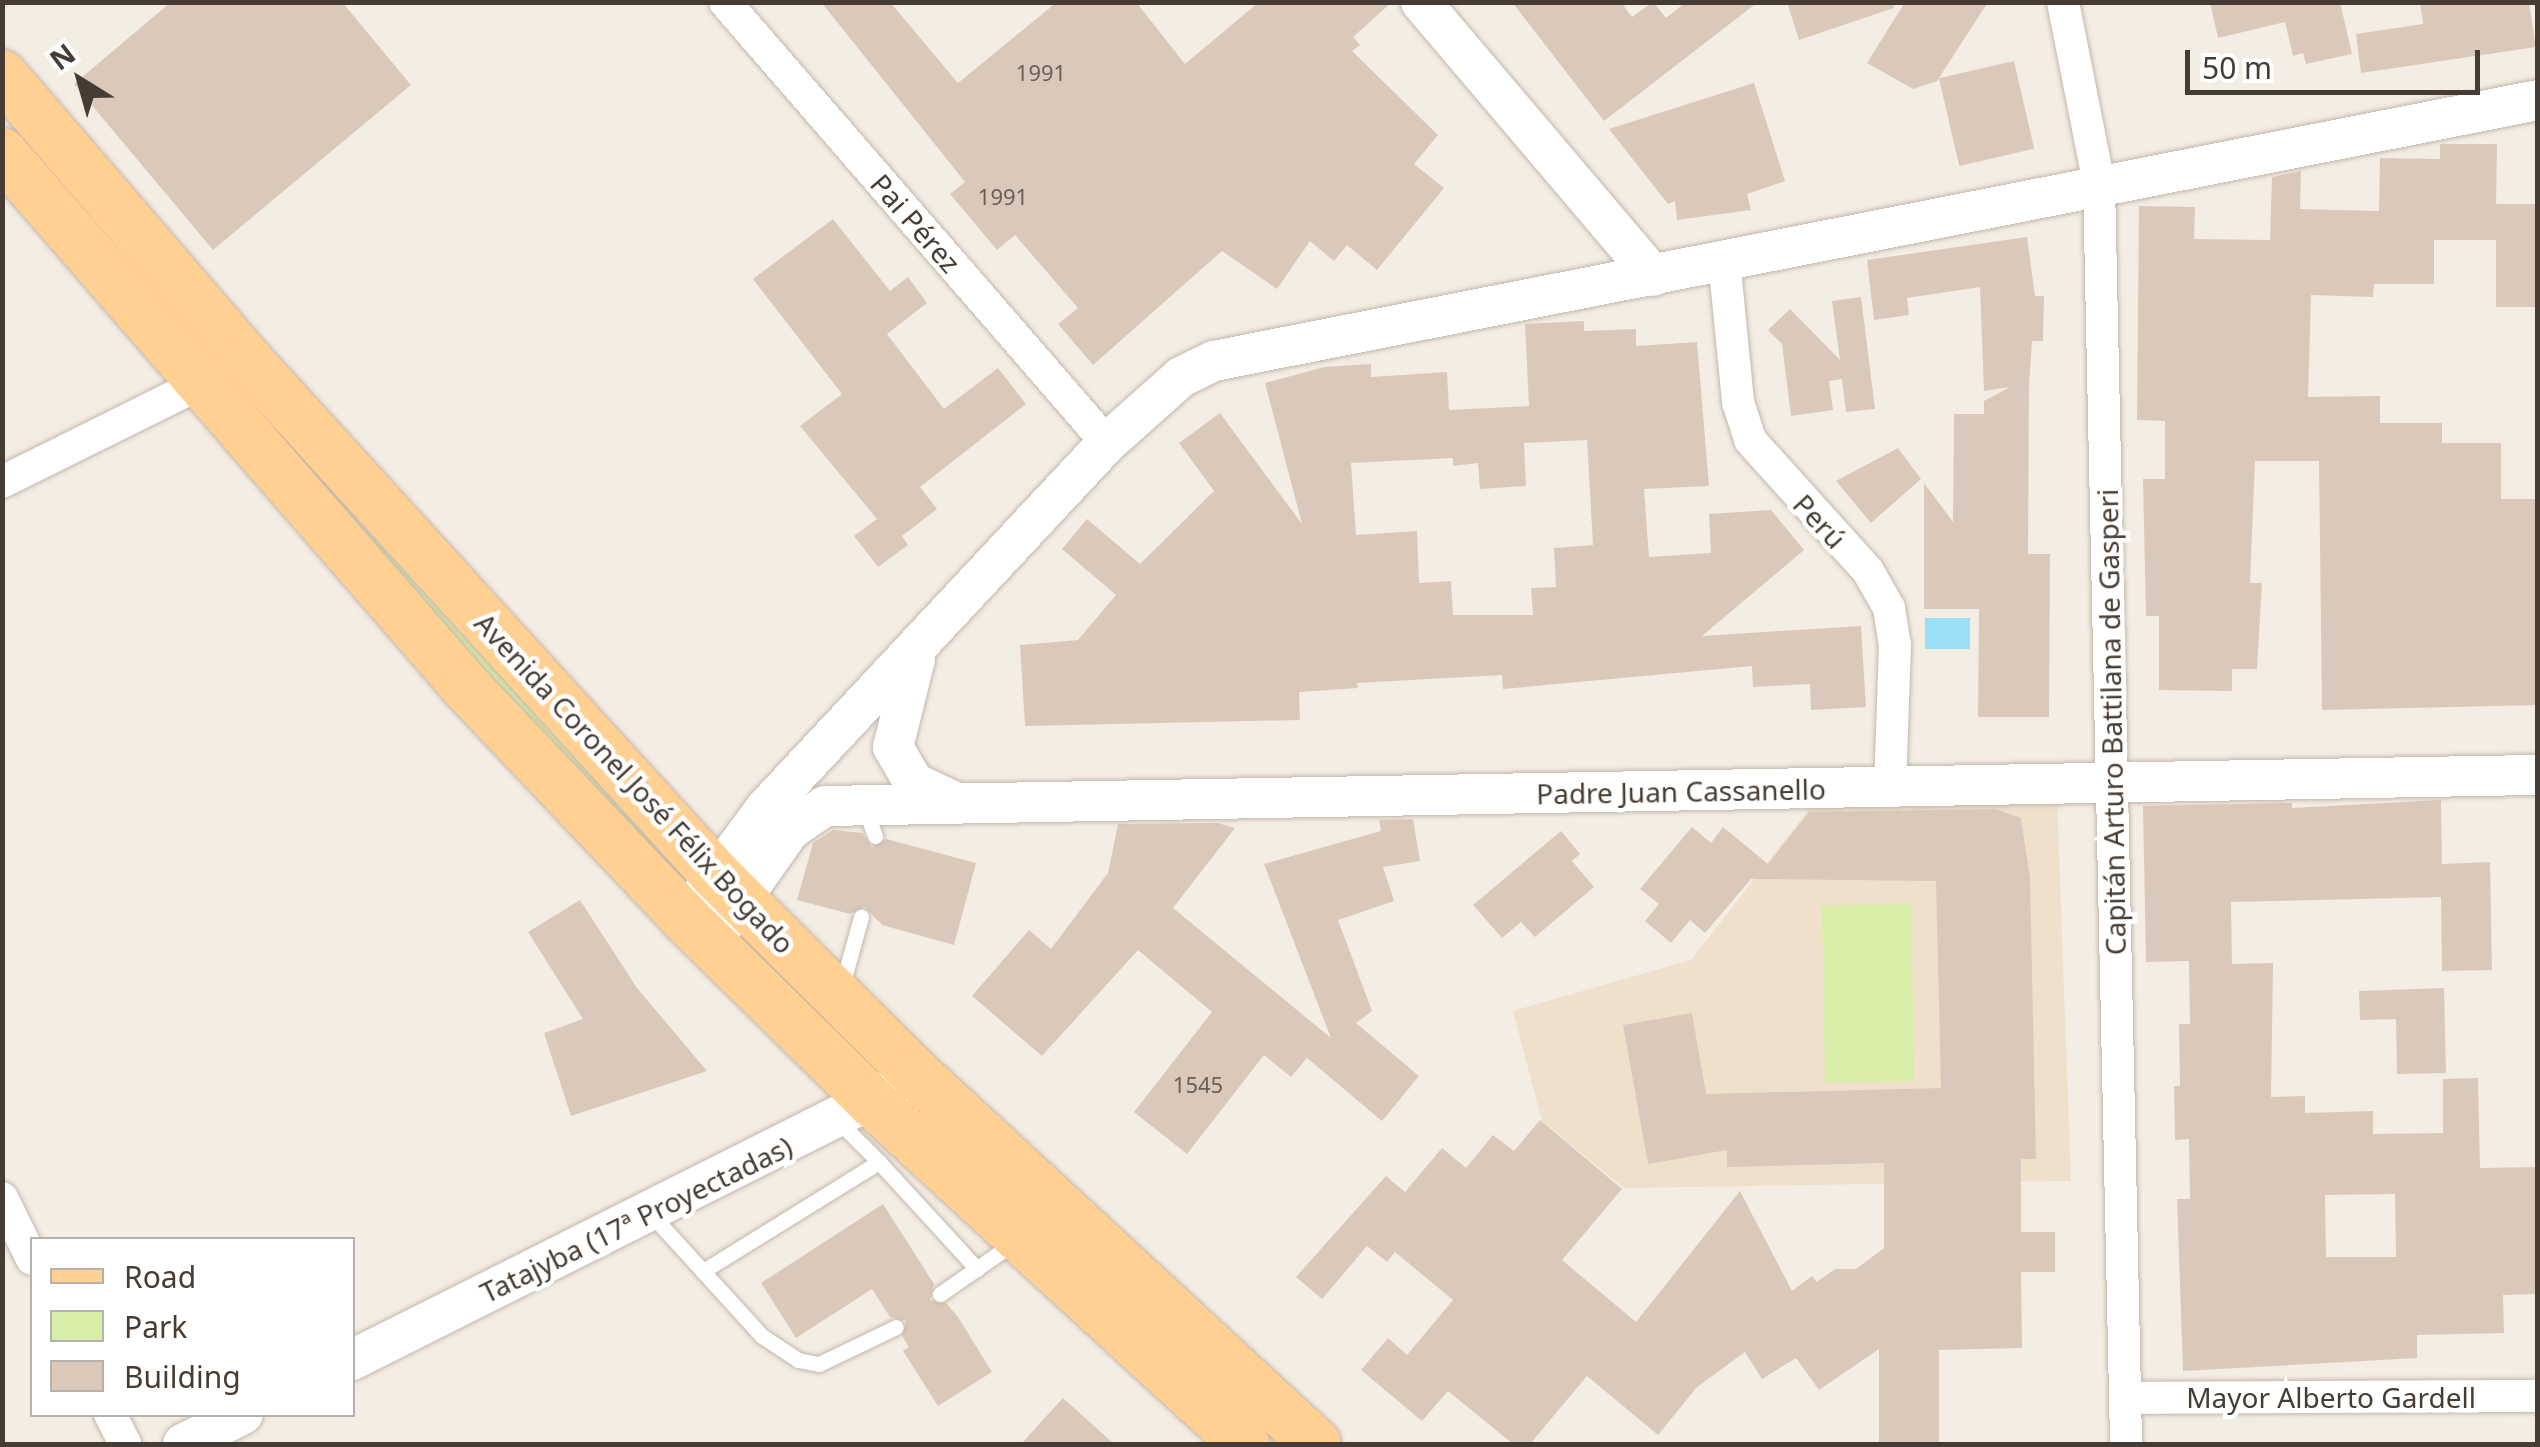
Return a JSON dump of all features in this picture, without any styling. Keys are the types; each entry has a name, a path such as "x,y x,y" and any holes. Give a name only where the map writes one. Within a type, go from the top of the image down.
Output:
{"main road":[{"name":"Avenida Coronel José Félix Bogado","path":"2,75 247,360 729,888 918,1076 1316,1444"},
{"name":"Avenida Coronel José Félix Bogado","path":"2,153 198,385 467,688 698,930 854,1110 1020,1238 1245,1444"}],"street":[{"name":"Pai Pérez","path":"725,2 1107,443"},
{"path":"1421,2 1653,276"},
{"name":"Capitán Arturo Battilana de Gasperi","path":"2064,2 2099,184 2126,1444"},
{"path":"698,930 729,888 765,809 916,655 1107,443 1181,378 1244,350 1653,276 2099,184 2538,100"},
{"name":"Perú","path":"1724,259 1738,402 1750,440 1868,572 1889,608 1895,645 1890,787"},
{"path":"2,482 247,360"},
{"path":"916,655 893,747 914,782 960,803"},
{"name":"Padre Juan Cassanello","path":"729,888 799,820 960,803 2538,775"},
{"name":"Tatajyba (17ª Proyectadas)","path":"355,1359 918,1076"},
{"path":"2,1198 30,1255"},
{"name":"Mayor Alberto Gardell","path":"2125,1398 2538,1396"},
{"path":"112,1417 125,1444"},
{"path":"183,1444 237,1417"}],"lane":[{"path":"839,998 861,918"},
{"path":"854,1110 878,1162 978,1269"},
{"path":"703,1271 878,1162"},
{"path":"649,1212 762,1336 798,1360 819,1364 896,1326"},
{"path":"940,1294 1020,1238"}],"shaded area":[{"path":"2057,797 2071,1181 1624,1188 1542,1121 1513,1011 1691,960 1814,803"}],"green space":[{"path":"262,417 683,873 683,878 678,881 253,419"},
{"path":"1911,904 1914,1081 1825,1083 1822,906"}],"water":[{"path":"1925,618 1970,618 1970,649 1925,649"}],"building":[{"path":"171,2 342,2 411,85 213,250 74,84"},
{"path":"821,2 890,2 958,83 1057,2 1136,2 1185,64 1259,2 1392,2 1353,37 1360,45 1352,51 1438,135 1414,164 1444,188 1377,270 1347,245 1334,261 1310,241 1277,289 1222,251 1093,365 1058,324 1078,308 1015,235 997,250 950,194 965,182"},
{"path":"1512,2 1621,2 1632,17 1653,2 1666,18 1686,2 1758,2 1604,121"},
{"path":"1787,2 1893,2 1894,8 1799,40"},
{"path":"1905,2 1988,2 1937,81 1913,89 1867,63"},
{"path":"2210,2 2340,2 2352,54 2306,64 2303,53 2293,56 2285,22 2218,38"},
{"path":"2420,2 2529,2 2536,47 2361,73 2356,34 2423,24"},
{"path":"2014,61 2034,149 1959,166 1939,78"},
{"path":"1754,83 1785,181 1747,194 1751,210 1677,220 1675,201 1668,204 1609,129"},
{"path":"2440,144 2497,144 2496,204 2538,204 2538,307 2496,307 2496,240 2434,240 2434,284 2374,284 2373,297 2311,295 2308,397 2380,396 2380,423 2442,423 2442,443 2501,443 2501,499 2538,499 2538,705 2322,710 2319,461 2255,461 2250,583 2262,583 2257,669 2232,669 2232,691 2159,690 2159,616 2146,616 2143,479 2165,479 2165,421 2137,420 2139,206 2195,207 2194,239 2270,240 2272,177 2301,171 2300,209 2379,211 2380,158 2440,159"},
{"path":"833,219 890,291 908,277 927,303 887,334 944,409 998,368 1026,404 920,487 937,509 902,536 908,545 878,567 854,536 877,519 800,426 842,394 753,279"},
{"path":"2027,237 2035,296 2044,296 2043,341 2032,341 2029,385 2028,554 2050,554 2049,717 1978,717 1979,609 1924,609 1924,483 1953,522 1954,414 1984,414 1984,401 2010,387 1984,391 1980,287 1907,298 1909,315 1874,320 1867,260"},
{"path":"1861,297 1875,409 1846,412 1842,379 1829,381 1833,410 1791,416 1782,344 1768,330 1790,309 1840,360 1832,301"},
{"path":"1584,321 1584,331 1636,329 1636,346 1697,342 1709,486 1644,489 1649,557 1711,553 1709,514 1771,510 1804,550 1702,636 1861,626 1866,707 1811,710 1810,684 1753,687 1752,666 1503,689 1502,675 1357,683 1358,688 1299,692 1300,720 1025,726 1020,645 1078,640 1116,595 1062,549 1087,519 1140,564 1214,491 1179,443 1220,413 1302,524 1265,383 1324,367 1371,364 1371,377 1447,372 1449,410 1529,406 1525,324","holes":["1587,440 1593,545 1554,548 1556,587 1531,588 1533,615 1453,615 1451,581 1419,583 1417,531 1356,535 1351,463 1453,458 1453,466 1478,463 1480,489 1526,486 1524,443"]},
{"path":"1898,448 1921,479 1871,523 1836,481"},
{"path":"2441,800 2442,864 2490,862 2492,970 2442,971 2441,897 2231,902 2232,964 2273,963 2271,1097 2305,1096 2305,1113 2373,1111 2373,1134 2443,1133 2443,1079 2478,1078 2480,1168 2538,1167 2538,1294 2503,1295 2504,1333 2417,1335 2417,1358 2183,1371 2177,1199 2190,1199 2189,1139 2175,1140 2174,1086 2180,1086 2179,1024 2190,1024 2189,961 2146,962 2143,806 2292,803 2292,808","holes":["2395,1194 2396,1257 2326,1257 2325,1195"]},
{"path":"1996,809 2021,818 2030,878 2036,1159 2021,1159 2021,1232 2055,1232 2055,1272 2021,1272 2022,1348 1939,1350 1939,1444 1879,1444 1879,1349 1819,1390 1796,1358 1762,1379 1745,1352 1697,1387 1658,1435 1587,1376 1530,1444 1513,1444 1448,1391 1422,1421 1361,1370 1388,1338 1407,1355 1453,1300 1395,1252 1387,1262 1367,1246 1322,1299 1296,1277 1386,1176 1405,1192 1442,1148 1466,1168 1493,1135 1514,1151 1540,1120 1622,1189 1562,1260 1636,1322 1740,1191 1792,1291 1812,1276 1817,1282 1835,1269 1856,1269 1884,1248 1884,1163 1727,1167 1727,1150 1648,1164 1623,1025 1692,1013 1706,1094 1941,1088 1936,881 1751,879 1705,933 1690,920 1671,943 1645,921 1659,904 1640,889 1692,827 1711,843 1723,827 1768,864 1809,812"},
{"path":"1413,819 1420,861 1383,867 1394,901 1338,920 1372,1011 1356,1023 1419,1076 1382,1121 1307,1058 1291,1077 1264,1055 1187,1154 1134,1112 1212,1012 1138,950 1042,1056 972,996 1029,930 1051,949 1108,873 1118,824 1218,823 1235,828 1173,908 1331,1038 1264,864 1381,831 1379,820"},
{"path":"833,830 862,833 872,847 886,839 976,863 954,945 882,925 865,907 850,914 797,900 813,843"},
{"path":"1561,831 1580,854 1572,861 1594,887 1535,937 1521,922 1502,938 1473,905"},
{"path":"580,900 637,988 707,1071 571,1116 544,1033 583,1019 528,932"},
{"path":"2444,988 2446,1073 2397,1074 2396,1019 2360,1020 2359,991"},
{"path":"883,1204 934,1284 930,1300 946,1303 992,1372 938,1406 903,1351 909,1347 902,1336 906,1321 890,1317 872,1289 796,1338 761,1283"},
{"path":"1063,1398 1114,1444 1021,1444"}]}
